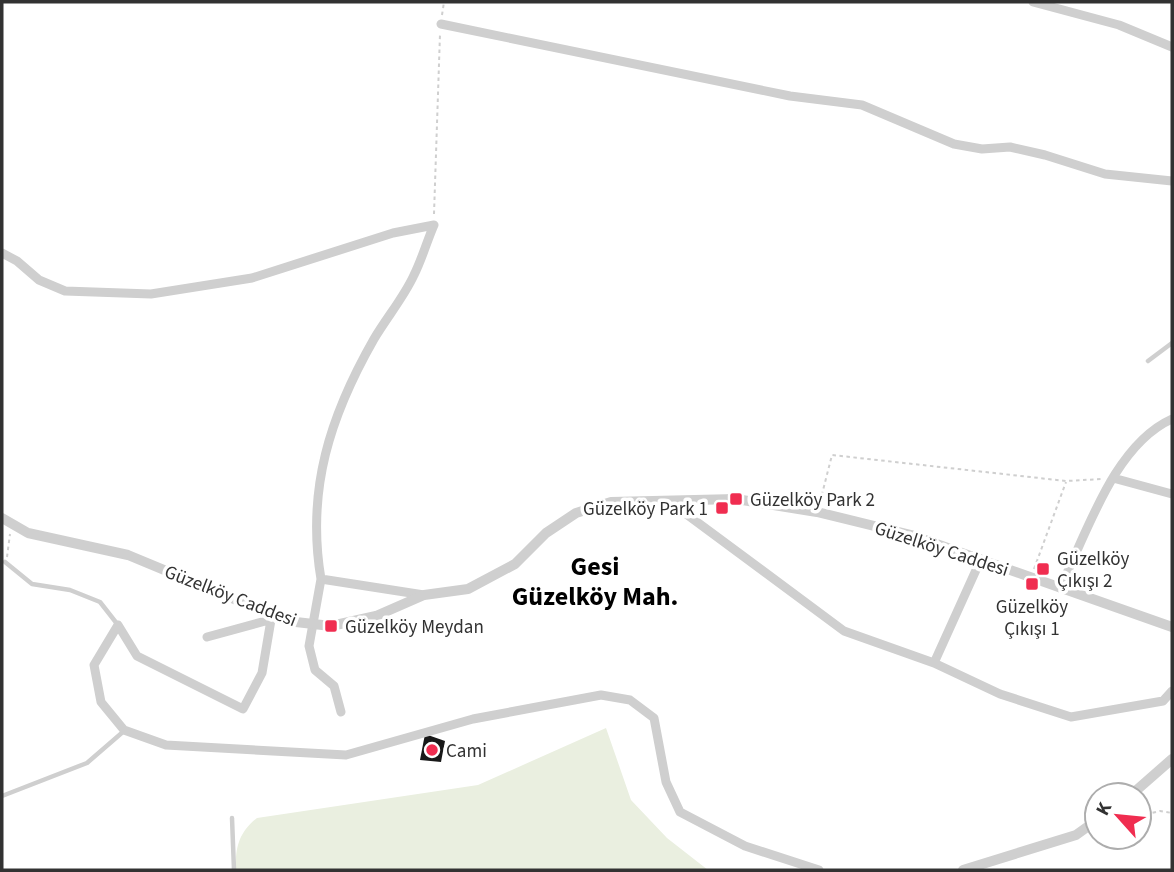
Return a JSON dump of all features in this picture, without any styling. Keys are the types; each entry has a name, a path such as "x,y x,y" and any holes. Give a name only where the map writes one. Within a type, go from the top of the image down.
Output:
{"street":[{"path":"1033,2 1119,25 1172,47"},
{"path":"441,24 790,96 862,105 954,144 982,149 1010,147 1105,174 1172,181"},
{"path":"2,253 18,261 39,280 65,291 151,294 252,278 393,233 434,225"},
{"path":"341,712 334,686 315,670 309,646 321,579 315,541 324,450 374,340 414,277 434,225"},
{"path":"1060,588 1113,478 1135,445 1147,433 1172,419"},
{"path":"1113,478 1172,494"},
{"name":"Güzelköy Caddesi","path":"6,521 28,533 128,555 271,617 331,626 376,616 424,595 468,589 515,564 546,533 576,513 611,502 736,499 817,512 911,535 1172,627"},
{"path":"670,502 844,631 933,663 1000,694 1071,718 1163,701 1172,691"},
{"path":"933,663 981,559"},
{"path":"321,579 424,595"},
{"path":"207,637 271,617 262,673 243,709 137,656 118,625 94,665 100,702 124,730 166,745 346,755 473,719 558,701 601,695 630,700 654,718 666,782 680,812 744,846 819,870"},
{"path":"1146,781 1172,759"},
{"path":"963,870 1076,835 1083,830"}],"lane":[{"path":"1148,361 1172,343"},
{"path":"5,562 32,584 70,590 100,602 118,625"},
{"path":"2,796 87,763 124,730"},
{"path":"232,818 233,870"}],"path":[{"path":"434,225 444,2"},
{"path":"817,512 832,455 1066,481 1113,478"},
{"path":"1031,577 1066,481"},
{"path":"5,562 6,521"},
{"path":"1153,813 1172,813"}],"shaded area":[{"path":"606,728 631,800 667,838 708,870 236,870 239,841 257,818 478,785"}],"building":[{"name":"Cami","path":"425,734 445,741 441,762 420,760"}],"place":[{"name":"Güzelköy Park 2","path":"736,499"},
{"name":"Güzelköy Park 1","path":"722,508"},
{"name":"Güzelköy Çıkışı 2","path":"1043,569"},
{"name":"Güzelköy Çıkışı 1","path":"1032,584"},
{"name":"Güzelköy Meydan","path":"331,626"},
{"name":"Cami","path":"432,750"}],"district":[{"name":"Gesi Güzelköy Mah.","path":"595,581"}]}
